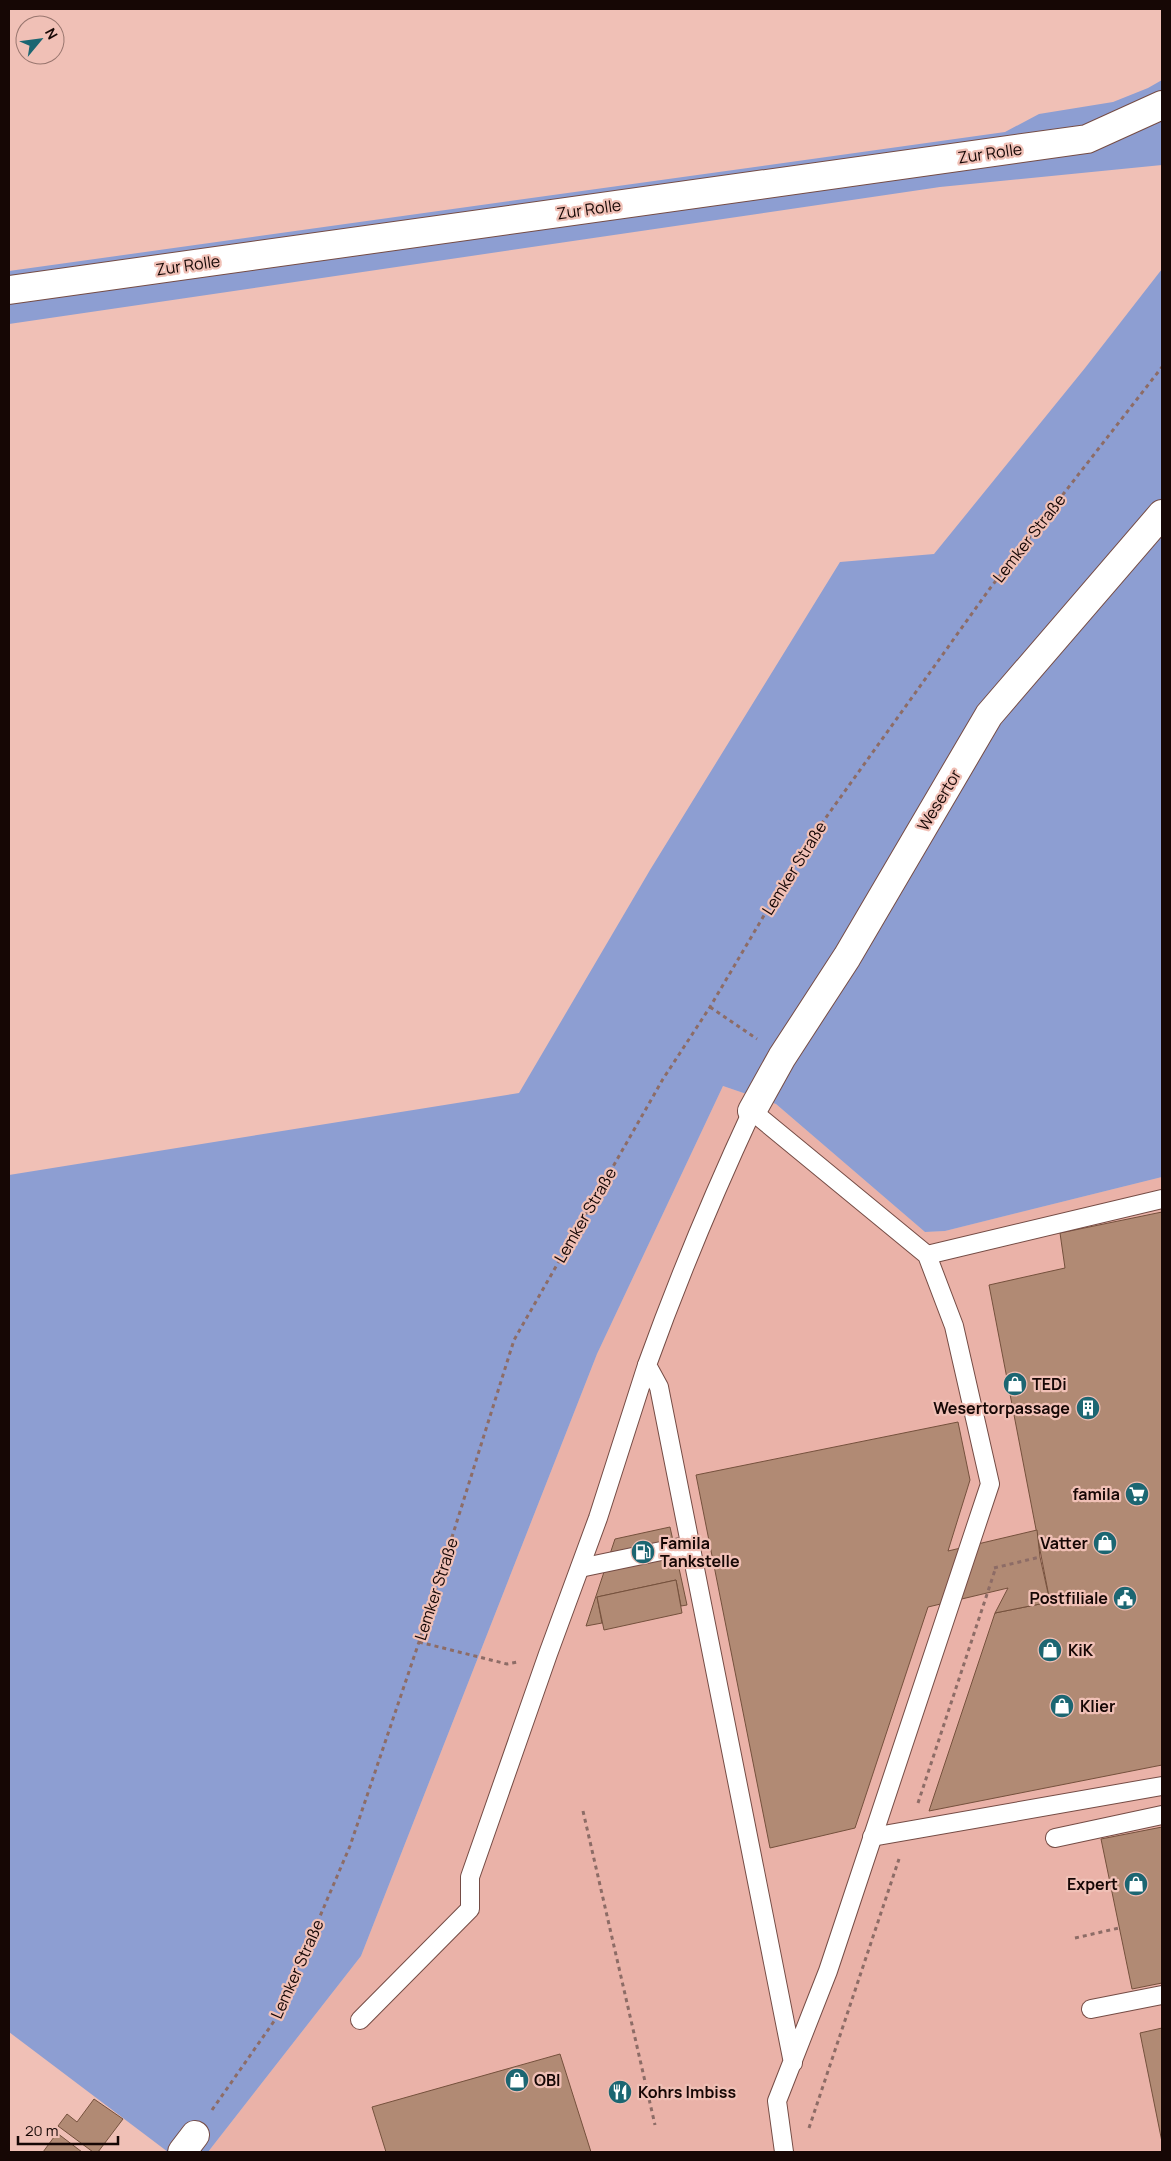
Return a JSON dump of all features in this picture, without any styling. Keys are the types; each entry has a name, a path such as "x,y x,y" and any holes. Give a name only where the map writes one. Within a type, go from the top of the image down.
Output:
{"street":[{"name":"Zur Rolle","path":"9,290 1087,139 1162,105"},
{"name":"Wesertor","path":"752,1111 782,1057 852,949 989,715 1162,514"}],"lane":[{"path":"360,2020 470,1909 470,1877 598,1518 670,1300 707,1208 752,1111 927,1255 954,1326 990,1484 828,1971 777,2102 784,2152"},
{"path":"927,1255 1162,1200"},
{"path":"647,1366 659,1387 792,2063"},
{"path":"580,1568 690,1545"},
{"path":"872,1837 1162,1786"},
{"path":"1055,1838 1162,1816"},
{"path":"1091,2009 1162,1995"}],"path":[{"name":"Lemker Straße","path":"188,2144 278,2016 350,1846 419,1642 514,1340 663,1079 710,1007 802,851 991,587 1162,367"},
{"path":"710,1007 782,1057"},
{"path":"958,1576 1040,1557"},
{"path":"419,1642 507,1664 548,1654"},
{"path":"583,1811 655,2125"},
{"path":"1076,1938 1119,1928"}],"shaded area":[{"path":"1162,80 1162,165 940,187 9,324 9,271 1005,132 1039,114 1113,102 1148,88"},
{"path":"1162,269 1162,1177 945,1231 925,1232 776,1104 723,1086 597,1354 361,1956 208,2152 168,2152 9,2032 9,1175 519,1093 650,870 840,562 934,554 1085,368"},
{"path":"723,1086 776,1104 925,1232 945,1231 1162,1177 1162,2152 208,2152 361,1956 597,1354"}],"building":[{"name":"Wesertorpassage","path":"1162,1212 1162,1765 929,1811 995,1613 1050,1602 989,1285 1065,1268 1060,1233"},
{"path":"958,1422 970,1480 948,1551 1037,1530 1040,1557 1050,1602 995,1613 1008,1588 928,1607 855,1828 770,1848 696,1475"},
{"path":"670,1527 687,1605 681,1606 676,1580 597,1597 602,1623 586,1626 615,1539"},
{"path":"676,1580 682,1613 604,1630 597,1597"},
{"name":"Expert","path":"1162,1827 1162,1983 1132,1989 1101,1839"},
{"path":"1162,2028 1162,2142 1140,2033"},
{"name":"OBI","path":"560,2054 591,2152 386,2152 372,2107"},
{"path":"94,2099 123,2119 98,2152 93,2152 58,2126 67,2114 77,2122"},
{"path":"57,2133 82,2152 43,2152"}],"place":[{"name":"TEDi","path":"1015,1384"},
{"name":"Wesertorpassage","path":"1088,1408"},
{"name":"famila","path":"1137,1494"},
{"name":"Vatter","path":"1105,1543"},
{"name":"Famila Tankstelle","path":"643,1552"},
{"name":"Postfiliale","path":"1125,1598"},
{"name":"KiK","path":"1050,1650"},
{"name":"Klier","path":"1062,1706"},
{"name":"Expert","path":"1136,1884"},
{"name":"OBI","path":"517,2080"},
{"name":"Kohrs Imbiss","path":"620,2092"}]}
